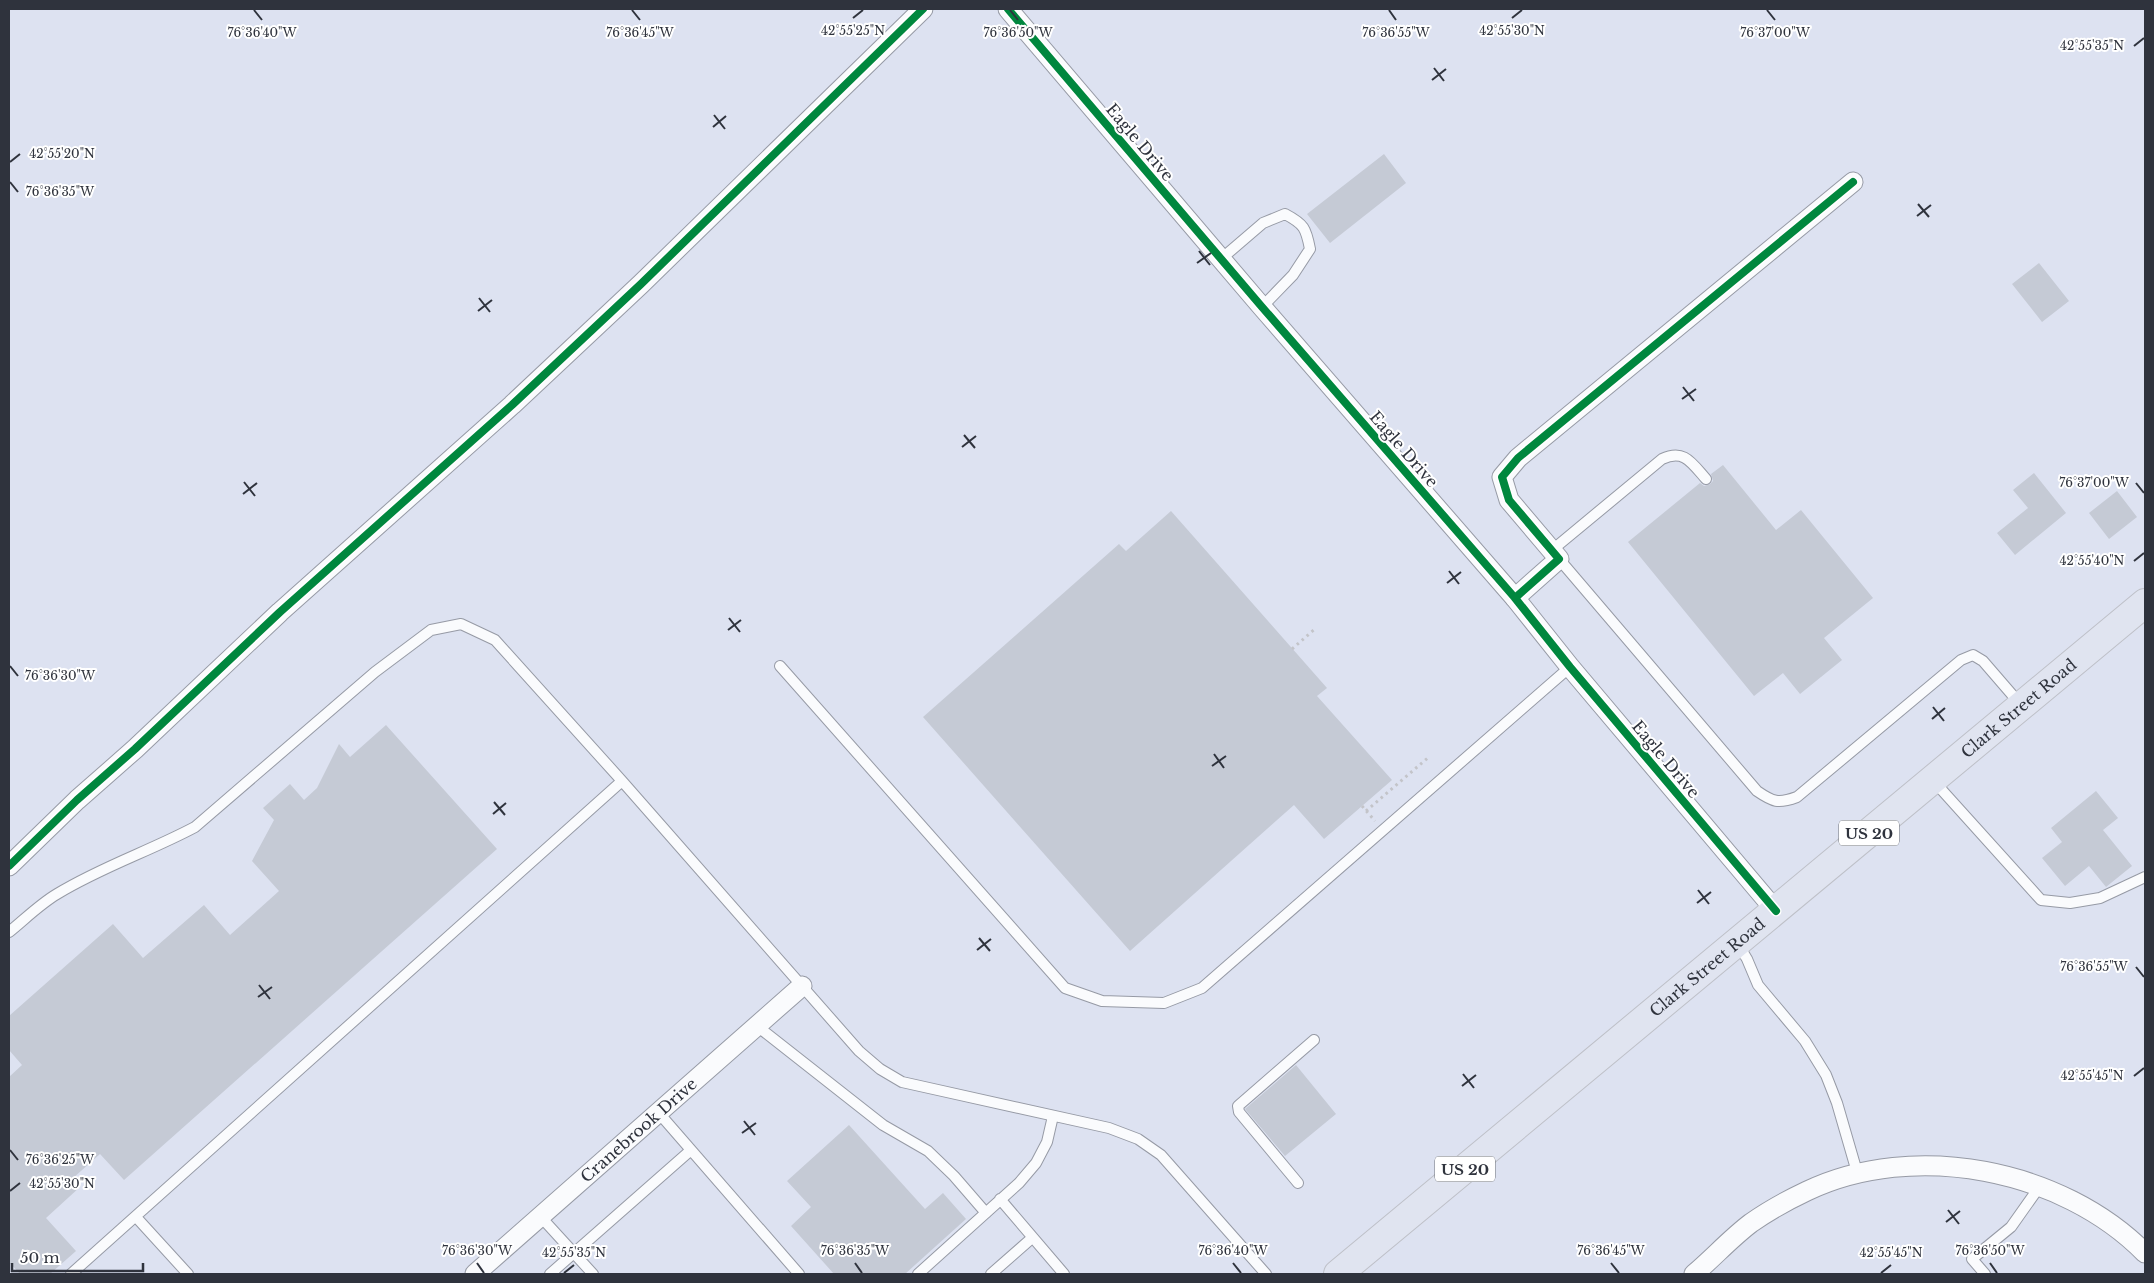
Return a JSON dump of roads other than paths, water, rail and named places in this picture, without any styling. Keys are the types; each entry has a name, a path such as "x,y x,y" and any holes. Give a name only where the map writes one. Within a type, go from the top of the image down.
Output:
{"highway":[{"name":"Clark Street Road","path":"1338,1274 2145,603"}],"street":[{"path":"9,866 77,800 136,749 280,612 512,405 641,284 923,9"},
{"name":"Eagle Drive","path":"1008,9 1262,307 1515,598 1570,667 1776,911"},
{"path":"1515,598 1555,555 1509,500 1502,477 1525,452 1853,182"},
{"name":"Cranebrook Drive","path":"475,1274 802,986"},
{"path":"1694,1274 1751,1224 1779,1205 1808,1190 1857,1172 1886,1168 1939,1166 1996,1173 2040,1186 2065,1196 2097,1213 2145,1253"}],"lane":[{"path":"1221,258 1263,223 1285,214 1297,221 1306,230 1310,249 1293,275 1262,307"},
{"path":"1706,479 1682,456 1672,454 1662,460 1555,555 1757,791 1770,800 1784,802 1797,797 1961,660 1973,655 1983,661 2022,706"},
{"path":"9,932 55,895 110,865 162,844 195,827 375,672 431,630 461,624 495,640 622,781 858,1050 880,1069 902,1082 1053,1116 1138,1139 1162,1155 1266,1274"},
{"path":"780,666 1065,988 1102,1001 1164,1003 1202,988 1570,667"},
{"path":"71,1274 622,781"},
{"path":"1940,788 2041,900 2070,903 2100,898 2145,877"},
{"path":"1737,943 1747,959 1758,985 1805,1041 1826,1075 1837,1103 1857,1172"},
{"path":"757,1026 883,1125 928,1151 954,1176 986,1213"},
{"path":"1298,1183 1239,1112 1238,1106 1314,1040"},
{"path":"658,1112 799,1274"},
{"path":"918,1274 1019,1183 1036,1163 1047,1142 1053,1116"},
{"path":"550,1274 691,1150"},
{"path":"1985,1274 1972,1259 2011,1227 2040,1186"},
{"path":"1000,1199 1064,1274"},
{"path":"540,1216 593,1274"},
{"path":"136,1217 188,1274"},
{"path":"991,1274 1032,1238"}]}
